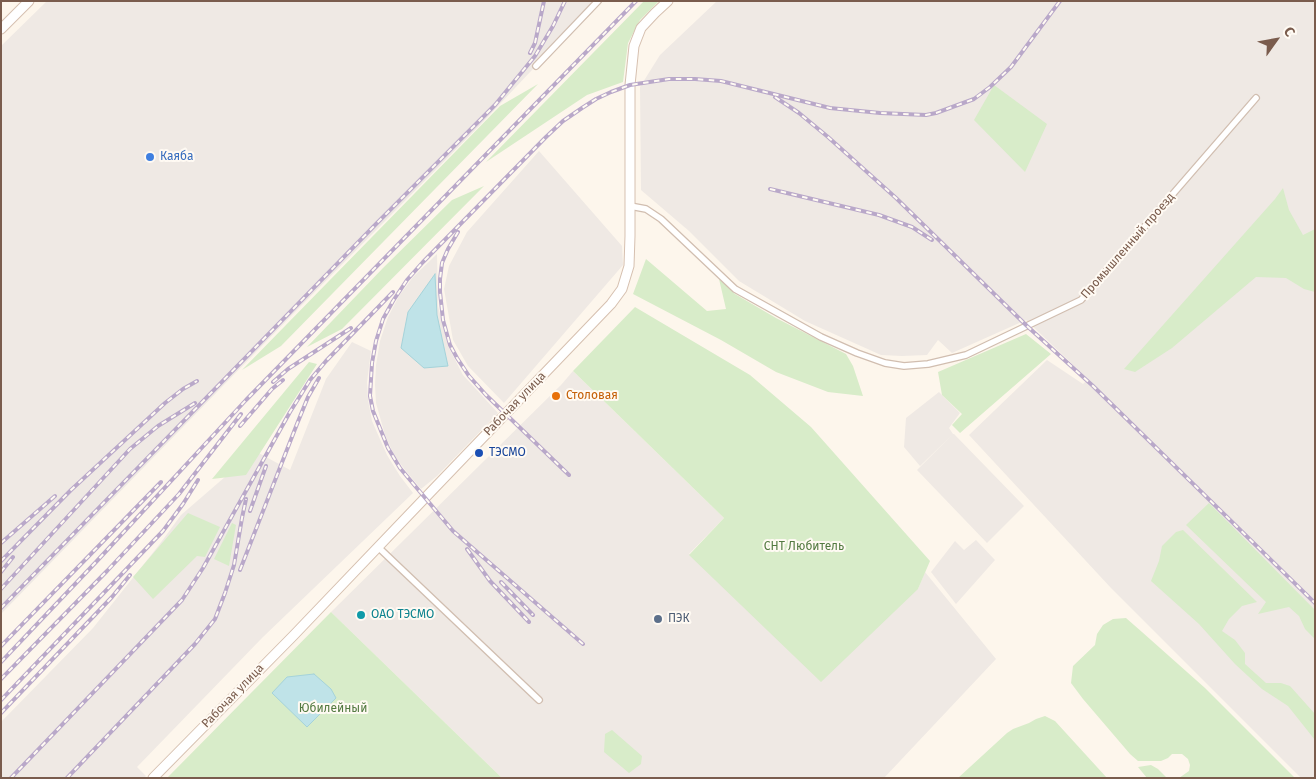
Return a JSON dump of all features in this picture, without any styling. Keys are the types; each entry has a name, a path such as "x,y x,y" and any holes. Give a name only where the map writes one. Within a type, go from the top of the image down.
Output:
{"street":[{"path":"1,29 29,1"},
{"path":"536,66 598,1"},
{"name":"Рабочая улица","path":"153,778 378,547 604,311 622,289 629,266 630,85 634,46 642,28 668,1"},
{"name":"Промышленный проезд","path":"630,206 646,209 661,219 735,289 821,337 857,353 886,362 904,366 928,364 966,354 1082,300 1256,98"},
{"path":"378,547 538,700"}],"shaded area":[{"path":"47,1 597,1 482,123 1,614 1,46"},
{"path":"717,1 1315,1 1315,778 1301,778 1111,588 969,435 1047,360 1083,384 1088,379 1026,320 952,353 938,340 927,355 881,355 805,321 739,281 689,231 641,190 640,87 660,55"},
{"path":"539,151 622,246 623,265 504,403 468,366 453,340 444,289 449,266 467,232"},
{"path":"437,254 438,306 448,346 463,375 498,413 437,476 421,489 394,455 385,435 376,403 376,365 380,341 388,317 399,296 413,277"},
{"path":"352,342 371,351 367,382 372,421 387,455 413,493 263,637 137,767 146,776 144,778 1,778 1,722 93,628 181,515 255,451 290,470 326,379"},
{"path":"573,371 724,518 689,554 918,589 925,572 996,659 884,778 502,778 331,612"},
{"path":"939,392 960,413 949,428 953,434 1024,506 987,543 917,470 952,435 920,466 904,447 906,418"},
{"path":"976,540 995,560 956,604 931,572 955,541 964,550"}],"green space":[{"path":"644,1 659,1 640,20 628,43 623,82 587,95 486,162"},
{"path":"538,84 281,346 242,370 500,106"},
{"path":"994,85 1047,124 1025,172 974,120"},
{"path":"484,186 342,329 307,347 452,200"},
{"path":"1283,188 1289,210 1303,235 1315,229 1315,292 1304,289 1286,278 1256,277 1172,348 1135,372 1124,369 1275,199"},
{"path":"646,259 707,311 726,309 719,279 735,294 776,318 846,354 853,366 863,396 828,392 776,372 721,340 633,294"},
{"name":"СНТ Любитель","path":"635,307 750,375 811,427 930,561 918,589 821,682 689,555 724,518 573,371"},
{"path":"1026,334 1051,354 960,433 952,425 962,414 942,395 938,372"},
{"path":"309,362 317,364 246,475 212,479"},
{"path":"1209,503 1315,610 1315,639 1305,629 1299,616 1289,607 1258,614 1266,602 1186,525"},
{"path":"188,513 220,527 205,557 197,556 153,599 133,577"},
{"path":"232,523 236,525 229,566 214,559"},
{"path":"1183,530 1257,602 1242,606 1229,619 1222,631 1235,640 1245,653 1245,664 1266,683 1281,683 1290,686 1315,714 1315,740 1288,706 1262,689 1235,664 1199,624 1151,581 1159,561 1162,546 1176,532"},
{"name":"Юбилейный","path":"331,612 502,778 167,778"},
{"path":"1126,618 1205,688 1295,778 1179,778 1189,771 1190,765 1188,759 1182,754 1172,754 1161,761 1138,761 1130,754 1071,683 1073,666 1095,645 1097,634 1103,625 1113,619"},
{"path":"1045,716 1055,721 1107,778 958,778 1007,733"},
{"path":"612,730 642,756 641,764 629,773 604,752 605,734"},
{"path":"1151,765 1167,778 1147,778 1138,767"}],"water":[{"path":"435,274 437,315 448,366 424,368 401,348 408,312"},
{"path":"314,674 331,689 336,698 307,727 272,693 287,677"}],"railway":[{"path":"530,53 535,43 544,1"},
{"path":"1,608 377,223 495,105 535,56 565,1"},
{"path":"1,662 246,400 636,1"},
{"path":"583,644 453,531 400,468 388,448 373,411 370,396 372,363 383,319 407,280 563,121 596,99 611,92 630,85 669,79 695,79 721,81 830,108 880,113 926,115 936,113 974,99 990,87 1011,67 1060,1"},
{"path":"775,97 799,113 828,137 896,198 1027,326 1093,386 1315,603"},
{"path":"770,189 879,215 912,227 932,240"},
{"path":"458,232 442,263 440,279 443,320 450,345 469,376 486,395 569,475"},
{"path":"11,778 182,600 203,568 290,412 310,380 393,292"},
{"path":"273,382 288,369 351,328"},
{"path":"240,570 308,397 319,378"},
{"path":"240,426 272,389 283,380"},
{"path":"1,561 71,490 165,403 197,381"},
{"path":"1,589 130,449 158,426 195,403"},
{"path":"1,679 107,571 179,494 241,414"},
{"path":"250,511 266,466"},
{"path":"1,700 163,531 198,480"},
{"path":"1,646 161,482"},
{"path":"1,543 55,496"},
{"path":"67,778 195,644 215,619 234,565 246,499"},
{"path":"467,549 490,581 529,622"},
{"path":"1,572 13,557"},
{"path":"1,713 112,597 130,575"},
{"path":"501,582 533,615"}],"place":[{"name":"Каяба","path":"150,157"},
{"name":"Столовая","path":"556,396"},
{"name":"ТЭСМО","path":"479,453"},
{"name":"ОАО ТЭСМО","path":"361,615"},
{"name":"ПЭК","path":"658,619"}]}
